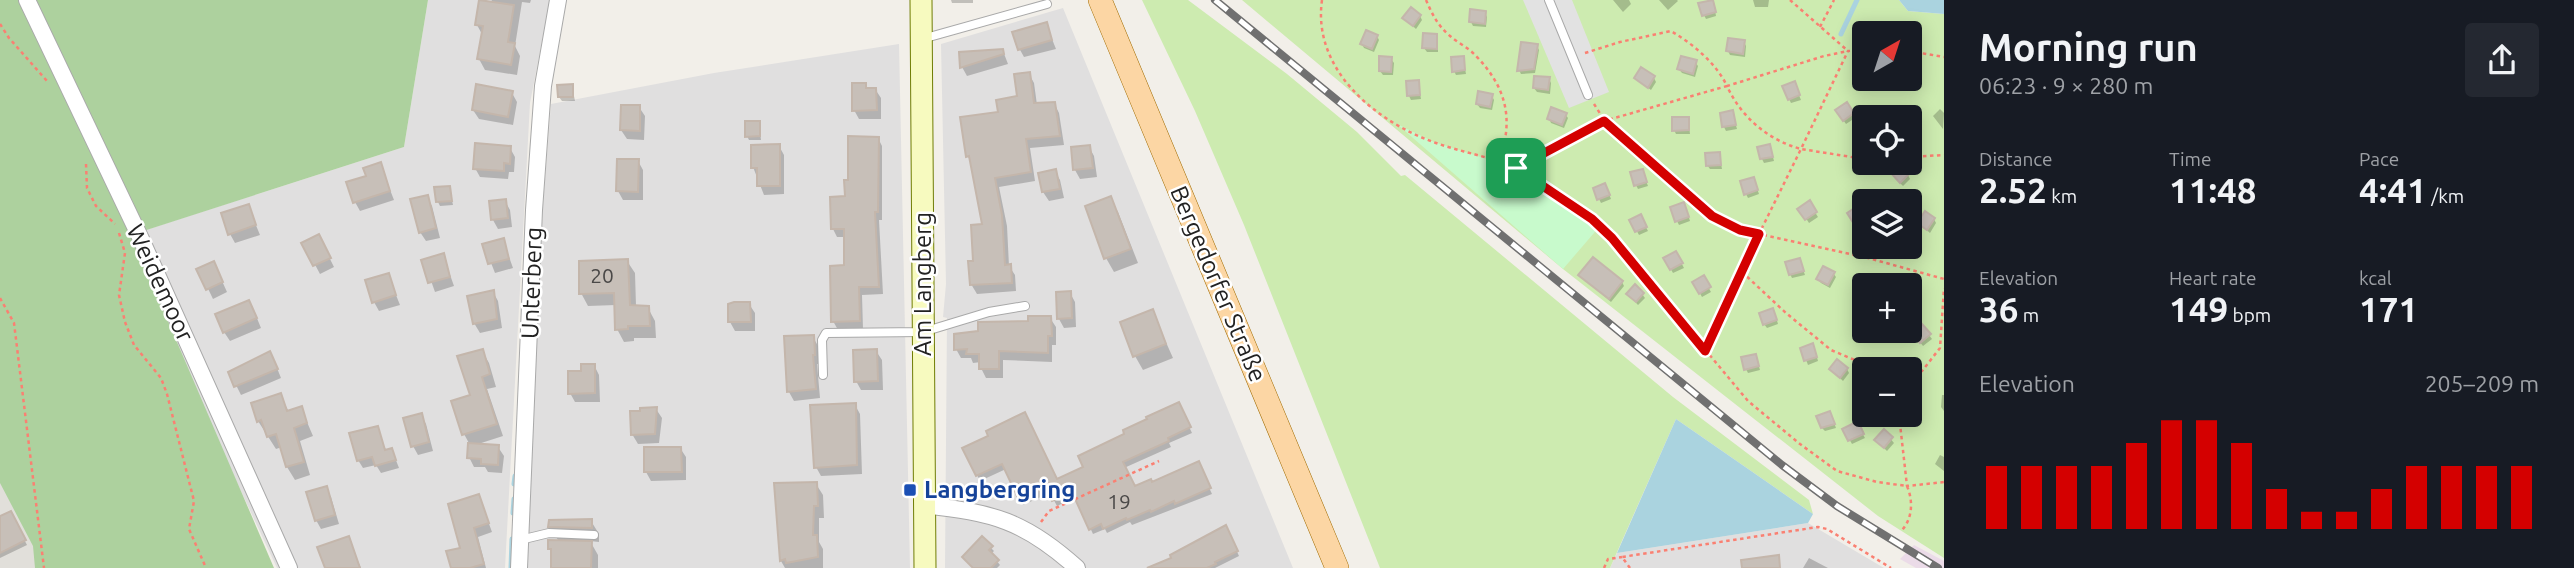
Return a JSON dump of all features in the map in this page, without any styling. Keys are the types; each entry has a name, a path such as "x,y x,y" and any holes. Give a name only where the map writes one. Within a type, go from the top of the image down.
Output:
{"main road":[{"name":"Bergedorfer Straße","path":"1100,0 1337,568"}],"street":[{"name":"Weidemoor","path":"27,0 141,239 289,568"},
{"name":"Unterberg","path":"519,568 538,155 543,86 558,0"},
{"name":"Am Langberg","path":"921,0 925,568"},
{"path":"924,505 980,512 1009,521 1059,551 1077,568"}],"lane":[{"path":"1549,0 1588,95"},
{"path":"922,39 1047,4"},
{"path":"822,374 822,340 826,333 923,332 989,312 1025,306"},
{"path":"520,540 549,533 594,535"}],"path":[{"path":"1322,0 1320,16 1324,41 1344,81 1361,99 1397,124 1434,142 1516,168 1592,219 1612,238 1748,401 1800,444 1838,471 1877,482 1907,486 1944,482"},
{"path":"1426,0 1434,19 1448,35 1475,55 1497,83 1508,123 1506,141 1499,161"},
{"path":"1790,0 1848,51"},
{"path":"1820,27 1833,0"},
{"path":"0,24 48,82"},
{"path":"1572,57 1620,41 1671,31 1682,37 1713,65 1734,103 1756,126 1787,145 1852,157"},
{"path":"1705,351 1848,51"},
{"path":"1516,168 1604,121 1825,56 1852,51"},
{"path":"1922,53 1944,57"},
{"path":"1588,95 1604,121 1712,216 1740,230 1868,258 1944,279"},
{"path":"1922,156 1944,155"},
{"path":"86,163 87,188 96,206 117,227 125,253 119,295 125,322 134,345 161,378 167,394 194,501 189,529 206,568"},
{"path":"1742,272 1831,350 1852,359"},
{"path":"1922,371 1940,348 1944,288"},
{"path":"0,298 14,323 44,568"},
{"path":"1900,427 1907,486 1911,495 1909,522 1902,530"},
{"path":"1032,533 1049,512 1160,461"},
{"path":"1604,568 1608,559 1818,527 1827,529 1891,568"},
{"path":"1622,557 1630,568"}],"shaded area":[{"path":"428,0 550,0 530,103 505,568 277,568 223,453 130,235 404,147"},
{"path":"1523,0 1572,0 1609,92 1569,108"},
{"path":"1063,8 1293,568 945,568 947,318 943,317 946,284 941,44"},
{"path":"899,44 910,568 526,568 543,205 551,104 714,73"},
{"path":"0,473 34,543 41,568 0,568"},
{"path":"1808,523 1884,568 1610,568 1617,553"},
{"path":"1914,545 1944,561 1944,568 1916,568 1900,559"}],"green space":[{"path":"0,0 428,0 404,147 131,235 274,568 35,568 33,546 0,483"},
{"path":"1142,0 1188,0 1287,74 1357,132 1401,176 1405,175 1673,397 1809,500 1813,514 1676,419 1610,568 1380,568 1244,225 1195,111"},
{"path":"1242,0 1899,0 1908,11 1944,14 1944,558 1878,516 1563,269"},
{"path":"1397,124 1434,142 1515,168 1600,226 1563,269"}],"water":[{"path":"1899,0 1944,0 1944,14 1908,11"},
{"path":"1676,419 1813,514 1808,523 1617,553"}],"building":[{"path":"479,0 514,5 508,42 515,43 511,65 477,59 483,26 475,25"},
{"path":"1713,0 1716,12 1702,16 1698,3"},
{"path":"1411,7 1421,15 1413,26 1402,18"},
{"path":"1470,9 1486,11 1485,24 1469,22"},
{"path":"1047,22 1052,40 1018,50 1012,32"},
{"path":"1366,30 1378,35 1372,49 1360,44"},
{"path":"1423,33 1437,34 1437,49 1422,48"},
{"path":"1728,38 1745,40 1743,54 1726,51"},
{"path":"1521,42 1538,44 1534,69 1517,71"},
{"path":"1003,49 1004,54 960,68 959,52"},
{"path":"1379,56 1392,57 1391,72 1379,71"},
{"path":"1464,56 1465,70 1452,72 1451,57"},
{"path":"1681,56 1697,60 1693,74 1677,69"},
{"path":"1641,67 1655,76 1648,88 1634,78"},
{"path":"1030,72 1034,103 1055,102 1060,136 1026,139 1031,172 995,178 1002,215 1005,265 1011,264 1012,283 970,285 968,261 973,261 971,225 982,224 969,156 966,157 960,117 998,112 996,100 1017,96 1014,74"},
{"path":"1534,76 1550,77 1548,90 1533,88"},
{"path":"1419,80 1420,95 1407,96 1406,81"},
{"path":"1795,81 1800,95 1788,100 1782,86"},
{"path":"852,83 866,83 866,88 876,88 877,110 852,111"},
{"path":"476,84 513,91 508,117 472,110"},
{"path":"573,84 573,97 558,97 557,85"},
{"path":"1478,91 1493,94 1490,107 1476,104"},
{"path":"1847,102 1852,114 1843,121 1835,110"},
{"path":"621,105 640,105 640,131 620,130"},
{"path":"1551,107 1567,113 1562,125 1547,119"},
{"path":"1733,110 1736,125 1722,127 1720,113"},
{"path":"1672,117 1689,117 1689,130 1672,131"},
{"path":"745,121 760,121 760,136 745,137"},
{"path":"848,136 879,137 878,212 875,212 879,287 859,287 860,321 831,322 830,266 844,265 844,229 831,229 830,197 845,196 844,180 848,180"},
{"path":"475,143 511,146 510,164 504,163 504,171 473,169"},
{"path":"780,144 780,186 757,186 757,168 751,168 751,145"},
{"path":"1770,144 1773,157 1760,159 1757,147"},
{"path":"1090,145 1093,168 1073,170 1071,147"},
{"path":"1720,152 1721,165 1706,166 1705,153"},
{"path":"617,159 639,159 638,192 616,191"},
{"path":"381,162 390,191 353,203 346,182 366,176 363,168"},
{"path":"1056,169 1060,189 1042,192 1038,173"},
{"path":"1643,169 1647,182 1634,186 1630,172"},
{"path":"1893,175 1908,175 1900,183"},
{"path":"1754,177 1758,190 1744,195 1740,181"},
{"path":"1605,183 1610,195 1597,200 1593,188"},
{"path":"450,186 452,201 436,202 434,187"},
{"path":"428,195 436,228 419,233 410,199"},
{"path":"1111,196 1131,249 1104,259 1085,206"},
{"path":"506,199 508,218 491,220 489,201"},
{"path":"1810,200 1817,212 1805,220 1797,209"},
{"path":"1684,202 1689,217 1675,222 1670,207"},
{"path":"249,204 256,225 228,235 221,213"},
{"path":"1925,211 1935,218 1927,230 1922,226"},
{"path":"1641,214 1647,227 1635,232 1629,220"},
{"path":"319,234 331,258 313,266 301,243"},
{"path":"504,238 509,259 488,264 482,244"},
{"path":"1676,251 1683,263 1670,270 1663,258"},
{"path":"444,253 450,277 428,283 421,260"},
{"path":"1593,257 1623,281 1609,299 1578,275"},
{"path":"1800,258 1804,271 1789,275 1785,262"},
{"path":"628,259 630,305 649,306 650,326 628,326 628,329 615,330 614,293 579,294 579,261"},
{"path":"214,261 223,282 206,290 196,269"},
{"path":"1823,266 1835,272 1828,285 1816,279"},
{"path":"389,273 396,295 372,303 365,280"},
{"path":"1704,275 1711,287 1699,294 1692,282"},
{"path":"1635,284 1644,293 1636,302 1626,294"},
{"path":"494,290 497,319 473,324 467,296"},
{"path":"1071,291 1072,318 1057,319 1056,292"},
{"path":"249,300 257,318 223,333 215,314"},
{"path":"750,302 751,322 728,322 728,304"},
{"path":"1773,308 1777,320 1763,325 1759,313"},
{"path":"1153,309 1166,344 1133,357 1120,322"},
{"path":"1028,316 1051,316 1052,336 1048,336 1048,353 999,351 999,369 979,369 979,354 966,354 967,349 954,350 954,334 978,331 978,322 1028,321"},
{"path":"1922,324 1931,334 1922,341"},
{"path":"814,335 816,389 787,392 784,336"},
{"path":"1813,343 1817,357 1804,361 1800,348"},
{"path":"483,349 490,374 482,377 497,424 462,435 451,401 470,395 457,356"},
{"path":"877,349 878,381 854,382 853,350"},
{"path":"270,351 278,369 234,387 228,372"},
{"path":"1756,354 1759,366 1744,370 1741,357"},
{"path":"1837,359 1848,368 1840,378 1829,369"},
{"path":"581,364 595,364 595,393 568,394 568,371 581,371"},
{"path":"281,393 287,411 302,406 307,423 294,428 304,462 286,467 276,434 267,437 261,420 257,422 251,403"},
{"path":"1179,402 1191,427 1168,438 1169,441 1123,462 1135,486 1151,479 1152,482 1199,461 1211,488 1175,504 1174,501 1103,529 1101,524 1089,530 1072,492 1052,501 1046,488 1019,500 1002,464 976,476 962,448 988,436 986,431 1025,412 1057,479 1083,467 1078,456 1124,434 1123,430 1147,419 1146,417"},
{"path":"856,403 857,465 814,468 810,405"},
{"path":"657,407 655,434 631,435 630,411"},
{"path":"1830,411 1835,424 1821,428 1816,416"},
{"path":"422,413 429,442 411,447 403,418"},
{"path":"1852,424 1852,427 1861,427 1864,434 1848,441 1842,429"},
{"path":"378,426 385,450 392,448 396,460 375,466 372,457 357,461 349,433"},
{"path":"1884,429 1893,437 1884,448 1874,440"},
{"path":"468,443 499,445 498,465 481,464 481,459 467,458"},
{"path":"644,447 681,447 682,472 644,472"},
{"path":"817,482 818,506 814,506 813,535 817,535 818,557 786,563 785,559 780,561 774,483"},
{"path":"327,486 335,515 315,521 306,492"},
{"path":"479,494 489,523 474,528 484,564 470,568 451,568 446,551 460,548 448,504"},
{"path":"11,511 26,540 0,553 0,516"},
{"path":"592,519 592,528 548,527 549,520"},
{"path":"1226,525 1238,551 1215,562 1216,564 1207,568 1147,568 1171,558 1170,555"},
{"path":"349,536 360,568 325,568 317,547"},
{"path":"982,536 993,546 989,550 999,560 991,568 973,568 962,557"},
{"path":"548,540 592,541 591,568 551,568"},
{"path":"1779,555 1780,568 1742,568 1741,560"}],"waterway":[{"path":"1841,34 1857,0"},
{"path":"514,484 515,476"},
{"path":"513,513 514,499"},
{"path":"511,568 512,539"}],"railway":[{"path":"1215,0 1782,465 1837,506 1938,568"}],"place":[{"name":"Langbergring","path":"910,490"}],"route":[{"path":"1604,121 1712,216 1740,230 1759,234 1705,351 1612,238 1592,219 1516,168 1604,121"}]}
